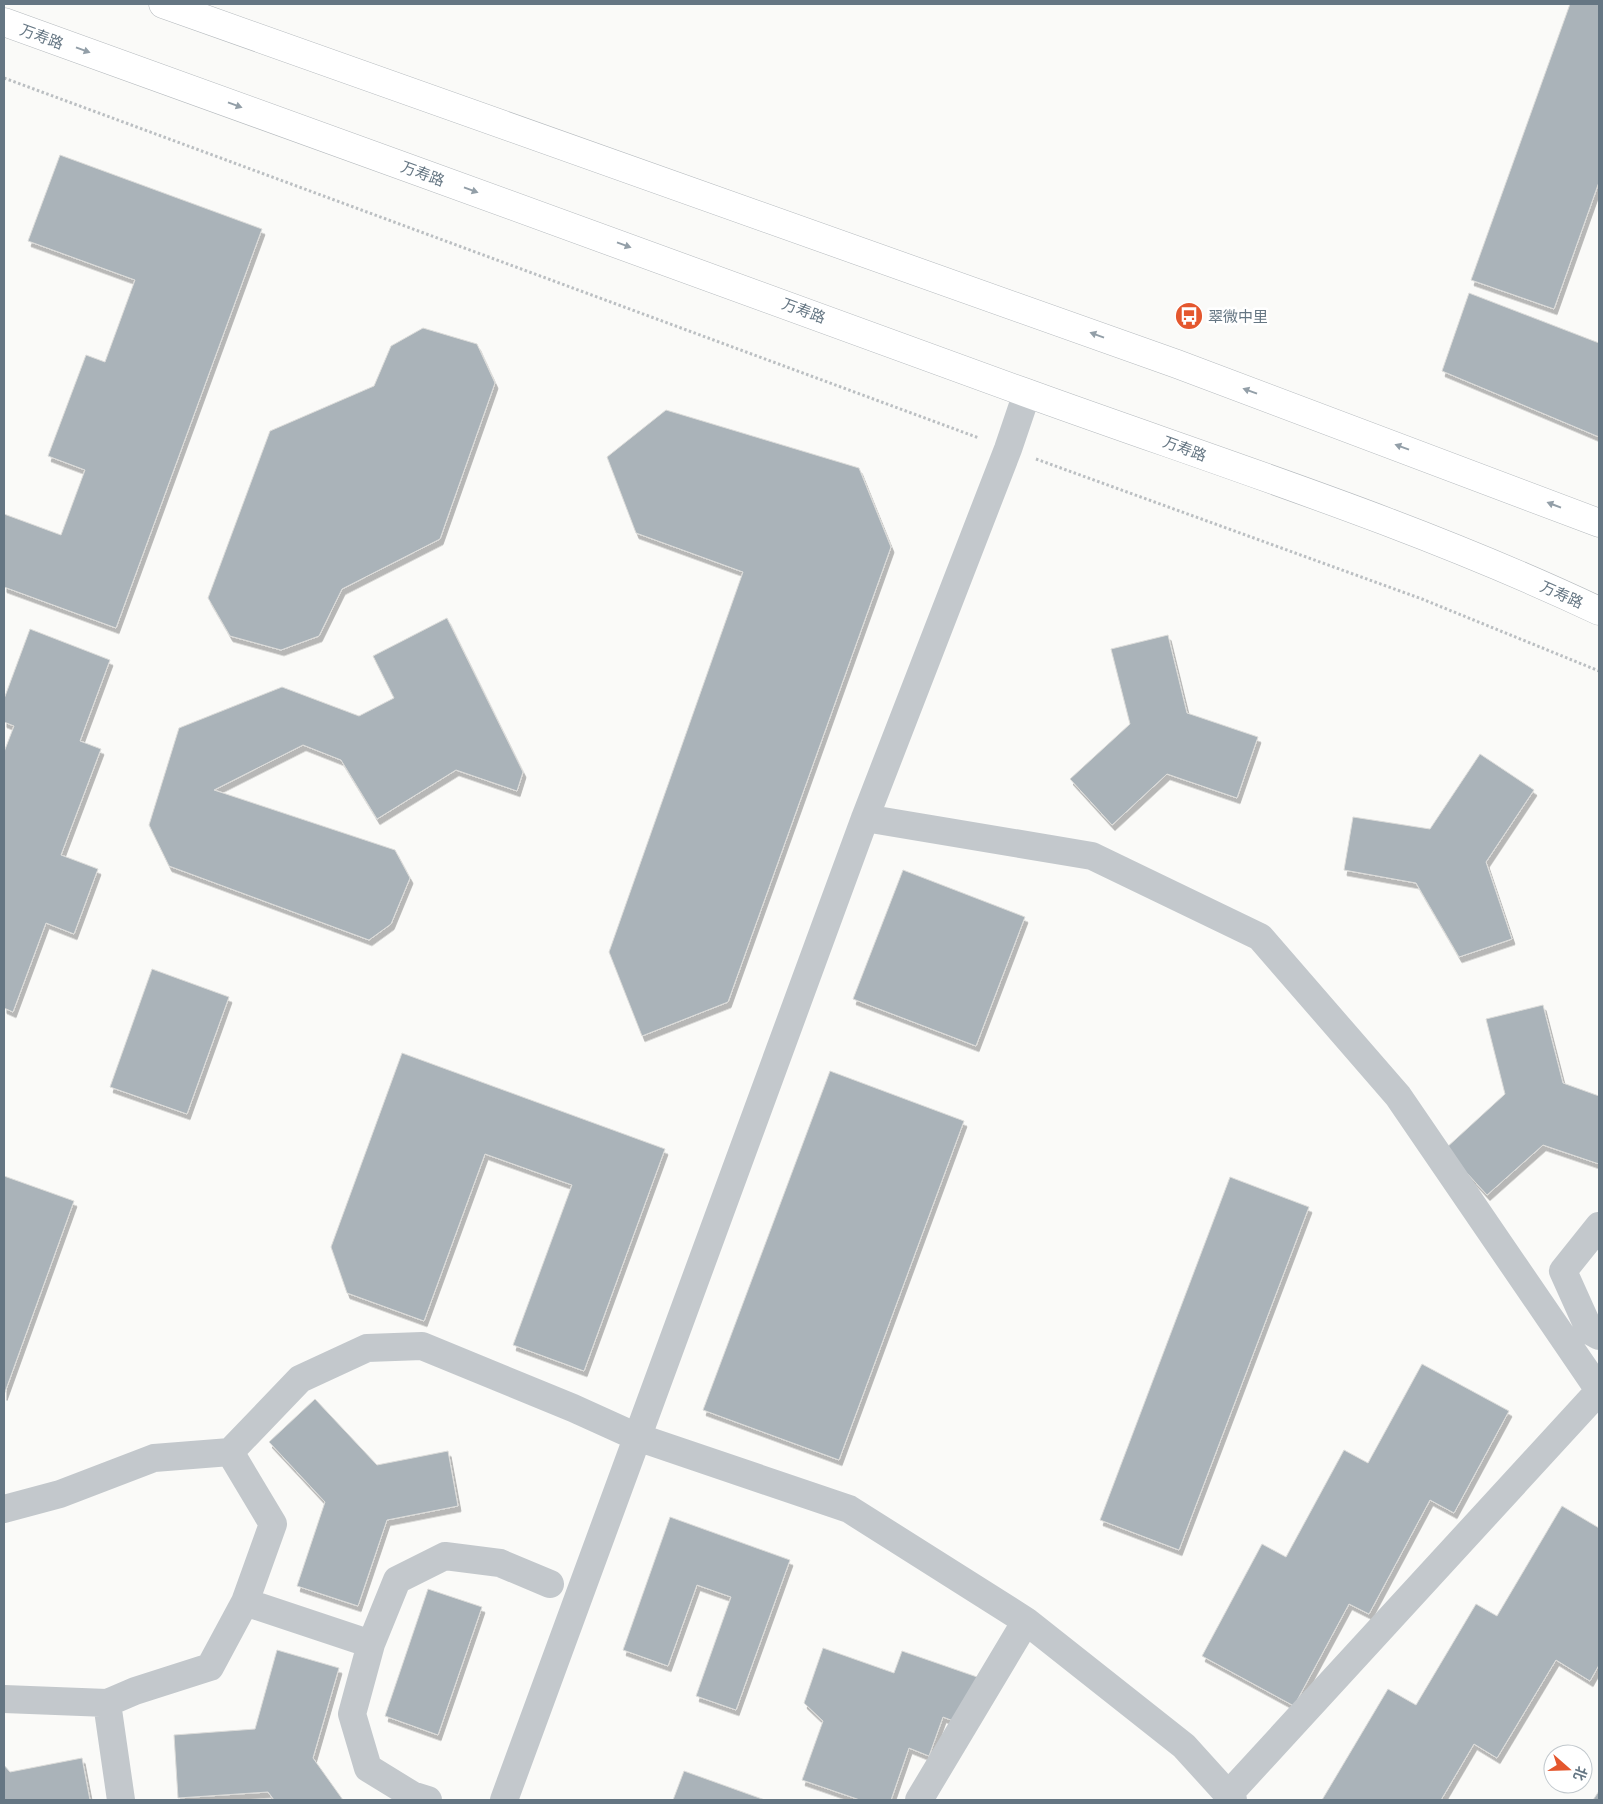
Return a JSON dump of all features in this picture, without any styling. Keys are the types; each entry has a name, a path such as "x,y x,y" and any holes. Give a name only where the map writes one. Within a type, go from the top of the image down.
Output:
{"main road":[{"path":"163,4 1177,364 1599,523"},
{"name":"万寿路","path":"4,22 1028,393 1370,514 1487,560 1599,611"}],"street":[{"path":"504,1800 865,818 1028,393"},
{"path":"4,1509 60,1494 154,1458 230,1452 300,1379 367,1348 422,1346 501,1377 637,1437 849,1509 1026,1621 1184,1746 1231,1797 1599,1390 1398,1096 1260,937 1092,856 865,818"},
{"path":"1599,1226 1563,1271 1590,1331 1599,1336"},
{"path":"4,1699 107,1703 135,1691 210,1667 245,1602 273,1524 230,1452"},
{"path":"428,1800 412,1794 368,1768 352,1714 371,1644 397,1580 445,1556 500,1563 550,1584"},
{"path":"245,1602 371,1644"},
{"path":"919,1800 1026,1621"},
{"path":"107,1703 121,1800"}],"path":[{"path":"4,78 1008,449 1422,599 1599,671"}],"building":[{"path":"1570,4 1599,4 1599,182 1554,309 1471,280"},
{"path":"60,155 262,229 116,628 4,587 4,514 61,535 85,470 48,456 86,355 105,362 135,280 28,241"},
{"path":"1469,293 1599,343 1599,437 1442,371"},
{"path":"423,328 477,344 495,383 440,539 342,589 319,636 281,650 230,636 208,598 270,431 374,386 391,346"},
{"path":"666,410 859,468 891,547 728,1002 642,1036 609,952 743,572 636,533 607,457"},
{"path":"447,618 523,772 517,791 456,770 377,819 341,760 303,745 214,790 395,850 410,878 391,924 369,940 169,866 149,825 179,728 282,687 359,716 394,698 373,656"},
{"path":"30,629 110,660 80,741 101,749 61,855 98,869 74,934 46,923 13,1012 4,1008 4,752 14,726 4,722 4,699"},
{"path":"1168,635 1187,713 1258,737 1237,798 1167,774 1112,825 1070,779 1130,724 1111,649"},
{"path":"1480,754 1534,790 1486,862 1512,939 1459,957 1416,883 1344,870 1353,817 1430,829"},
{"path":"903,870 1025,917 976,1046 853,999"},
{"path":"152,969 229,997 187,1114 110,1087"},
{"path":"1543,1005 1563,1083 1599,1096 1599,1164 1543,1145 1487,1195 1445,1149 1505,1094 1486,1019"},
{"path":"402,1053 665,1149 584,1371 513,1345 572,1185 485,1154 424,1321 347,1293 331,1247"},
{"path":"830,1071 964,1121 839,1460 703,1410"},
{"path":"4,1176 74,1201 4,1395"},
{"path":"1230,1177 1309,1207 1179,1550 1100,1520"},
{"path":"1422,1364 1509,1411 1454,1513 1430,1500 1369,1614 1349,1604 1294,1706 1202,1656 1262,1544 1286,1557 1344,1450 1368,1463"},
{"path":"315,1399 377,1465 448,1451 458,1506 387,1520 358,1606 297,1586 325,1502 269,1442"},
{"path":"1562,1506 1599,1528 1599,1665 1590,1681 1556,1660 1497,1758 1474,1744 1441,1800 1322,1800 1388,1689 1416,1705 1476,1604 1497,1616"},
{"path":"670,1517 790,1560 736,1710 696,1696 731,1597 697,1585 668,1666 623,1650"},
{"path":"428,1589 482,1607 438,1735 385,1716"},
{"path":"823,1648 894,1673 902,1651 980,1678 964,1725 943,1717 929,1756 909,1748 891,1800 860,1800 802,1780 823,1721 804,1703"},
{"path":"277,1650 339,1668 313,1758 343,1800 274,1800 268,1792 178,1798 174,1735 255,1729"},
{"path":"82,1758 90,1800 4,1800 4,1765 10,1772"},
{"path":"684,1771 765,1800 673,1800"},
{"path":"1599,1791 1599,1800 1593,1800"}],"place":[{"name":"翠微中里","path":"1189,316"}]}
